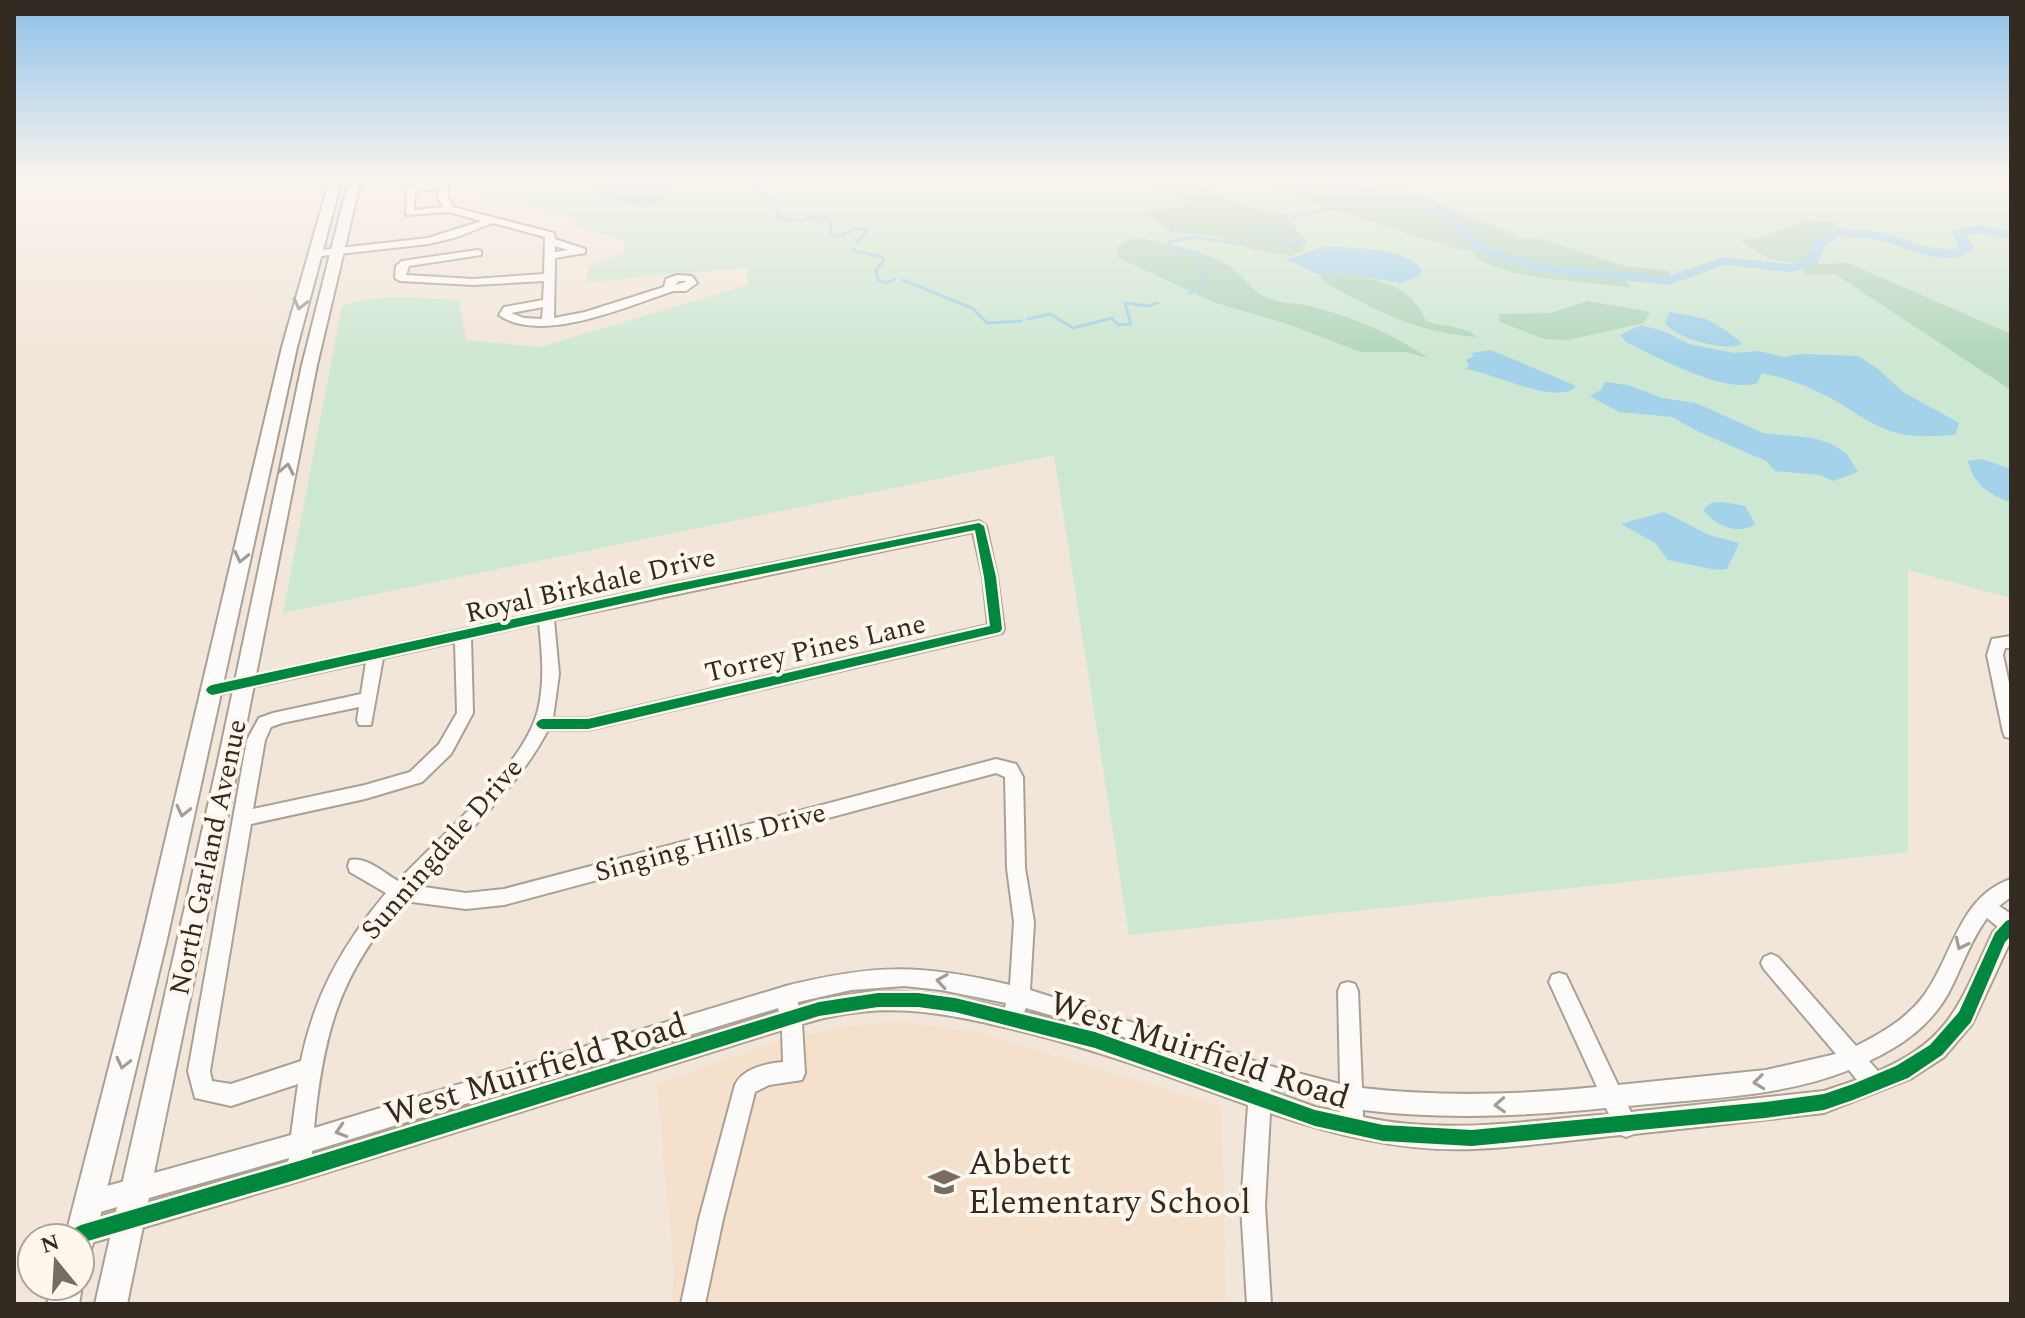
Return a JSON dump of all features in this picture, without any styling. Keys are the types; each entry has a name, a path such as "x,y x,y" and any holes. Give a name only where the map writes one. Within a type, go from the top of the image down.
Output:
{"main road":[{"name":"North Garland Avenue","path":"111,1304 245,682 296,423 327,237"},
{"name":"North Garland Avenue","path":"84,1222 212,690 330,237"}],"street":[{"path":"325,249 413,237"},
{"path":"472,237 477,243 473,282"},
{"path":"548,323 550,237"},
{"path":"549,256 581,251 551,241"},
{"path":"477,253 406,263 401,266 400,278 473,282 548,277"},
{"path":"547,303 515,307 505,312 516,320 548,323 671,288"},
{"name":"Royal Birkdale Drive","path":"212,690 979,526"},
{"name":"Torrey Pines Lane","path":"542,724 588,724 996,629 990,577 979,526"},
{"name":"Sunningdale Drive","path":"299,1170 319,1025 338,977 365,931 489,798 516,766 542,724 552,677 546,618"},
{"path":"245,818 365,792 416,777 445,749 465,713 463,637"},
{"path":"2007,641 1998,643 1995,655 2011,732"},
{"path":"365,720 375,656"},
{"path":"313,1068 231,1095 203,1090 199,1071 256,740 265,723 279,717 369,699"},
{"name":"Singing Hills Drive","path":"400,892 466,901 504,897 996,766 1010,769 1014,777 1016,859 1024,922 1019,996"},
{"path":"357,866 400,892"},
{"name":"West Muirfield Road","path":"96,1231 299,1170 788,1008 854,981 892,977 925,978 1019,996 1090,1014 1261,1072 1351,1097 1453,1107 1613,1097 1805,1075 1853,1058 1905,1030 1932,1000 1972,920 1983,905 2011,887"},
{"path":"1983,905 2011,925"},
{"name":"West Muirfield Road","path":"89,1203 788,1008 878,1000 918,1000 955,1005 1095,1040 1259,1101 1352,1127 1446,1139 1626,1126 1824,1102 1902,1072 1936,1050 1965,1017 2000,938 2011,925"},
{"path":"1771,963 1874,1083"},
{"path":"1559,982 1626,1126"},
{"path":"1348,991 1352,1127"},
{"path":"1012,1019 1019,996"},
{"path":"693,1304 711,1219 746,1085 761,1076 794,1073 794,1039 788,1008"},
{"path":"1259,1304 1253,1206 1261,1072"}],"shaded area":[{"name":"Abbett Elementary School","path":"899,1022 973,1031 1221,1106 1226,1304 672,1304 674,1273 657,1084 775,1042 845,1026"}],"green space":[{"path":"612,237 2011,237 2011,598 1908,570 1908,852 1129,935 1054,455 283,613 342,306 385,297 459,300 466,340 540,347 748,285 746,268 587,282 587,266 625,253 625,240"},
{"path":"1216,237 1299,237 1304,250 1291,256 1251,249"},
{"path":"1416,237 1465,237 1481,248 1516,262 1625,279 1631,288 1519,274 1480,260 1471,250"},
{"path":"1476,237 1538,238 1625,266 1669,271 1671,277 1545,264 1522,260 1488,246"},
{"path":"1822,237 1813,243 1811,257 1791,262 1756,252 1740,240"},
{"path":"1132,238 1169,244 1210,257 1231,267 1263,296 1310,306 1360,322 1428,358 1407,352 1360,352 1291,325 1216,303 1118,258 1118,246"},
{"path":"1848,263 2011,334 2011,390 1835,274 1804,275 1804,268"},
{"path":"1326,272 1385,283 1409,296 1426,321 1459,328 1477,337 1444,333 1386,314 1327,283 1319,276"},
{"path":"1588,301 1650,312 1644,323 1568,340 1544,339 1500,322 1499,314 1550,313"}],"water":[{"path":"1328,246 1391,253 1414,262 1422,270 1420,275 1402,283 1337,273 1317,274 1284,258"},
{"path":"1670,312 1706,319 1741,342 1740,345 1711,345 1679,334 1665,323"},
{"path":"1641,325 1663,331 1689,344 1734,353 1759,351 1784,357 1802,354 1858,356 1903,392 1959,423 1955,435 1901,434 1875,425 1819,392 1779,377 1762,373 1757,383 1743,385 1709,379 1626,342 1620,335"},
{"path":"1491,350 1576,386 1555,393 1540,391 1466,369 1469,365 1466,360 1474,356 1471,353"},
{"path":"1605,382 1628,385 1662,398 1696,403 1763,433 1813,438 1830,443 1846,453 1858,472 1833,481 1820,475 1775,471 1766,461 1672,417 1619,412 1590,396 1601,390"},
{"path":"1982,459 2011,469 2011,502 1989,492 1978,482 1968,461"},
{"path":"1711,503 1745,506 1755,524 1734,529 1714,520 1703,510"},
{"path":"1664,512 1709,535 1739,543 1727,569 1717,570 1668,560 1655,543 1621,524"}],"waterway":[{"path":"857,242 862,237"},
{"path":"1189,293 1205,287 1203,280 1208,274 1207,268 1198,262 1198,253 1170,248 1169,242 1194,237 1240,244 1256,237"},
{"path":"1278,237 1287,247 1305,242 1300,237"},
{"path":"1469,237 1501,256 1548,269 1669,281 1724,261 1790,268 1812,262 1819,244 1830,237"},
{"path":"1879,237 1930,252 1959,254 1967,248 1961,237"},
{"path":"854,248 853,251 882,257 884,260 876,270 878,280 886,283 895,279"},
{"path":"903,280 972,308 987,323 1021,321"},
{"path":"1028,319 1050,314 1073,328 1112,318 1118,325 1131,324 1125,303 1148,306 1158,303"}],"cycle path":[{"path":"212,690 670,589 979,526 990,577 996,629 588,724 542,724"},
{"path":"96,1230 819,1009 878,1000 918,1000 955,1005 1095,1040 1315,1118 1383,1133 1472,1138 1824,1102 1902,1072 1936,1050 1965,1017 2000,938 2011,926"}],"place":[{"name":"Abbett Elementary School","path":"944,1182"}]}
